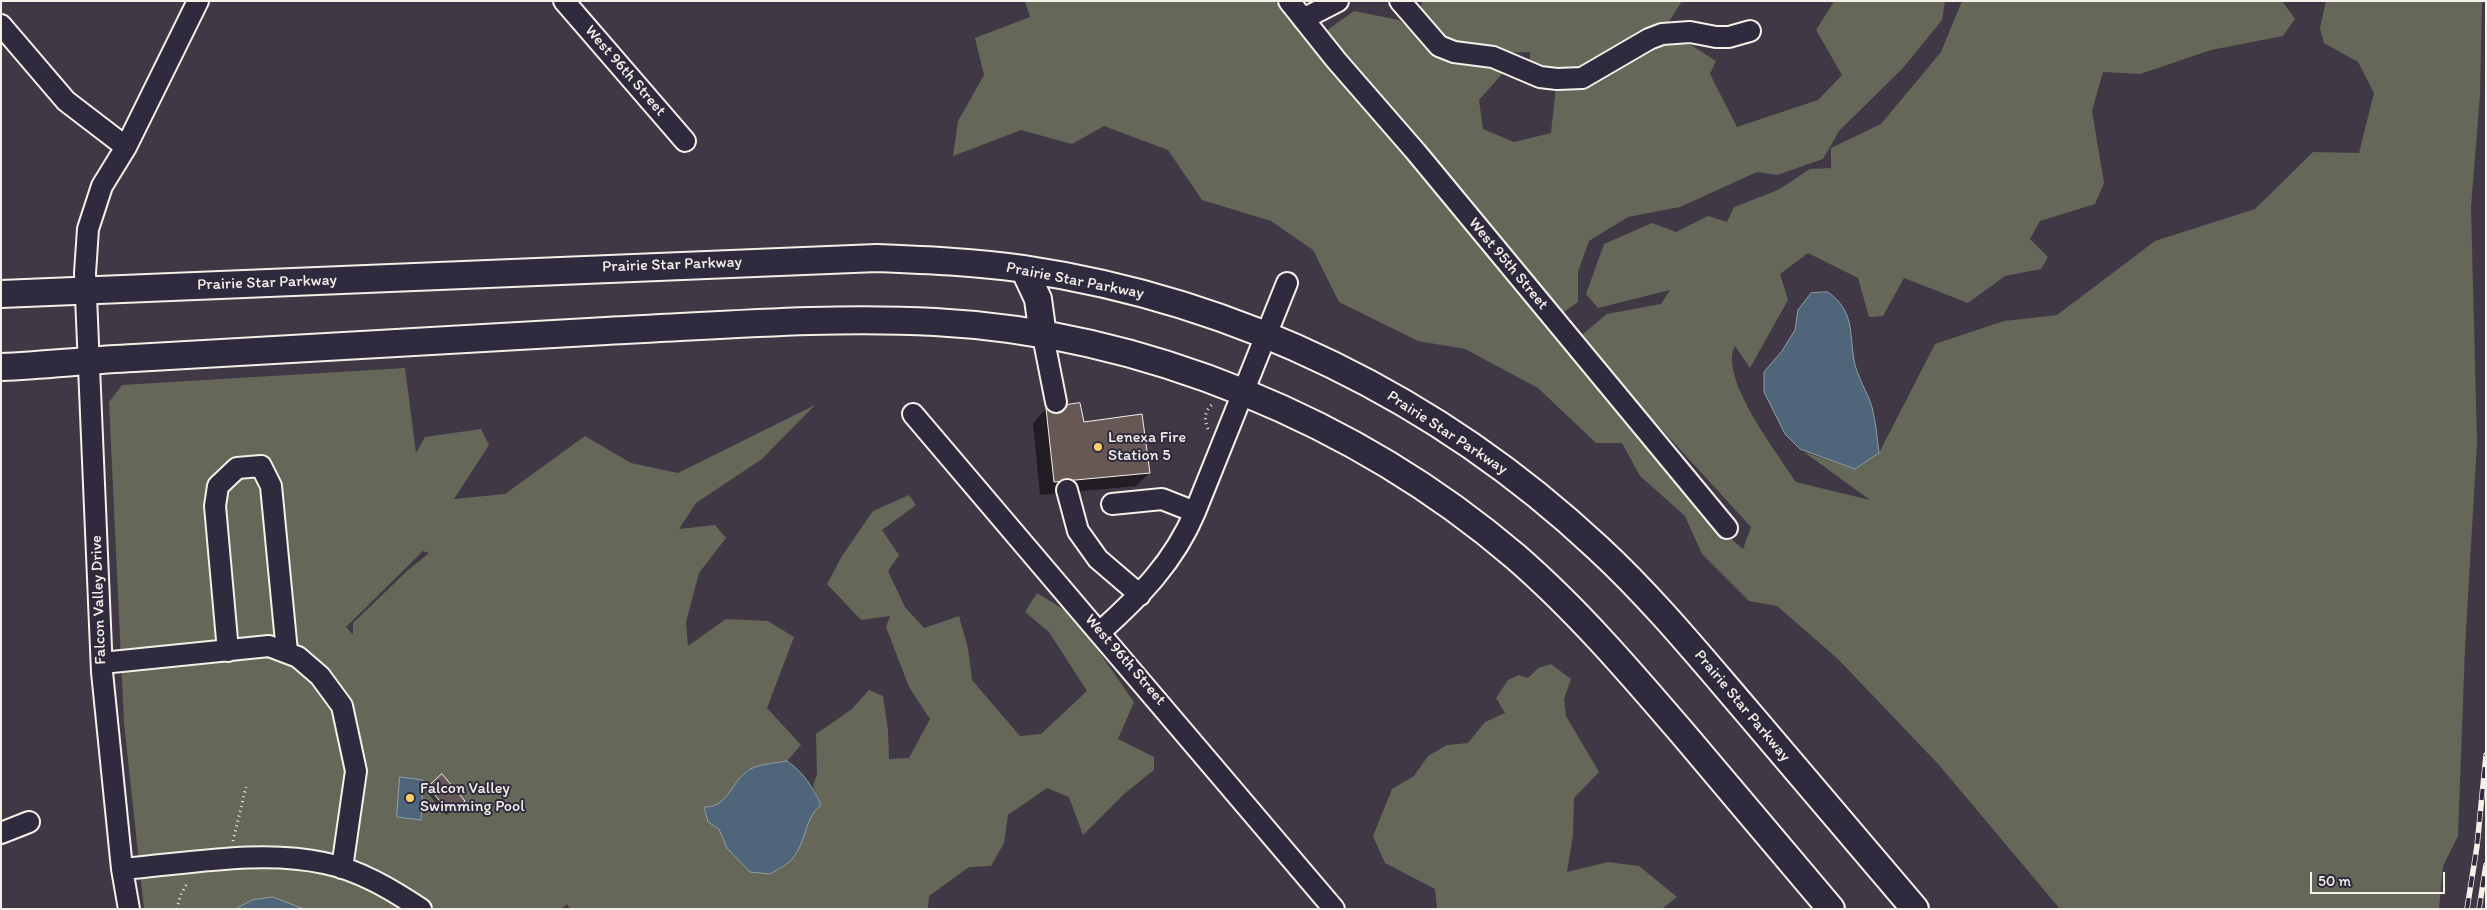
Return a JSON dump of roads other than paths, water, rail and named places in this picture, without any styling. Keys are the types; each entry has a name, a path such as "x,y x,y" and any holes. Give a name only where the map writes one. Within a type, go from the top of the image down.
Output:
{"main road":[{"name":"Prairie Star Parkway","path":"1,294 877,258 954,261 1024,270 1091,282 1157,297 1267,334 1336,366 1398,399 1509,472 1558,512 1605,555 1668,618 1915,909"},
{"path":"1024,270 1038,299 1043,336"},
{"path":"1,367 576,332 870,320 942,322 1043,336 1181,369 1304,419 1401,473 1466,518 1514,556 1570,607 1628,669 1831,909"}],"street":[{"name":"Falcon Valley Drive","path":"129,909 122,869 102,662 85,273 88,229 102,186 126,147 198,1"},
{"name":"West 96th Street","path":"564,1 685,141"},
{"name":"West 95th Street","path":"1289,1 1727,528"},
{"path":"1303,19 1338,1"},
{"path":"1400,1 1439,46 1454,52 1493,57 1540,77 1556,79 1582,78 1649,39 1662,34 1690,32 1716,37 1729,37 1750,30"},
{"path":"1,25 66,101 126,147"},
{"path":"1100,632 1140,595 1169,562 1196,512 1287,283"},
{"path":"1043,336 1056,402"},
{"name":"West 96th Street","path":"913,414 1334,909"},
{"path":"228,650 215,506 218,486 238,468 261,466 271,486 287,652"},
{"path":"1067,490 1078,531 1098,560 1140,595"},
{"path":"1112,504 1162,499 1196,512"},
{"path":"102,662 269,646 298,656 320,676 342,706 356,771 342,868"},
{"path":"1,832 29,822"},
{"path":"122,869 274,856 317,861 342,868 374,881 421,909"}],"water":[{"path":"1828,292 1843,307 1847,315 1855,366 1868,395 1875,424 1879,453 1855,469 1800,449 1785,434 1764,392 1764,372 1782,351 1795,330 1798,310 1811,293"},
{"path":"787,761 807,780 821,805 811,816 798,851 786,865 770,874 750,872 727,848 719,829 708,822 704,807 718,804 723,800 741,777 750,769"},
{"name":"Falcon Valley Swimming Pool","path":"400,777 423,780 421,820 397,817"},
{"path":"273,897 304,909 235,909 252,900"}],"railway":[{"path":"2467,909 2477,846 2486,755"},
{"path":"2479,909 2486,865"}],"place":[{"name":"Lenexa Fire Station 5","path":"1098,447"},
{"name":"Falcon Valley Swimming Pool","path":"410,798"}]}
